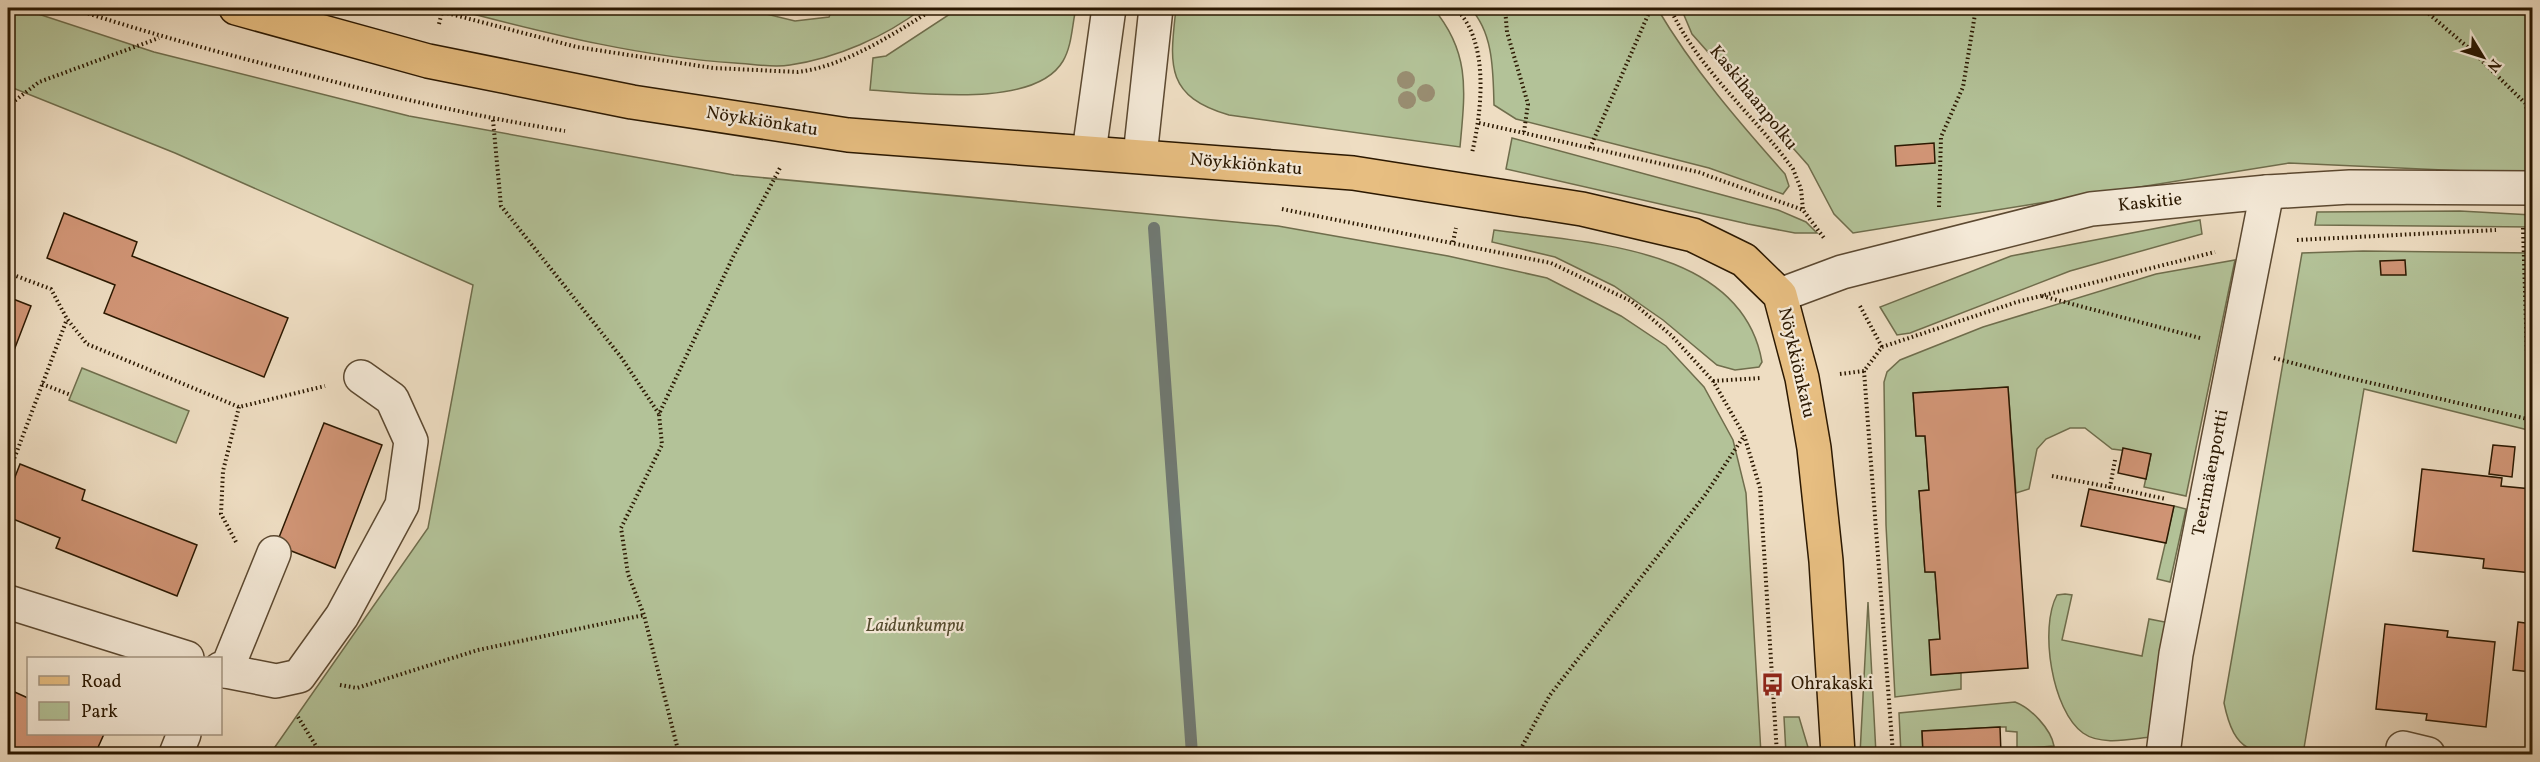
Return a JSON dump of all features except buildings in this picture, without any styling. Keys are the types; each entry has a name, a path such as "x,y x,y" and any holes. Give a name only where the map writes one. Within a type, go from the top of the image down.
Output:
{"main road":[{"name":"Nöykkiönkatu","path":"236,8 428,61 632,102 848,135 1353,173 1582,209 1693,235 1744,260 1780,296 1802,378 1814,448 1826,561 1838,754"}],"street":[{"path":"1089,152 1109,8"},
{"path":"1140,156 1156,8"},
{"name":"Kaskitie","path":"1780,296 1842,272 2091,209 2267,192 2350,187 2532,188"},
{"name":"Teerimäenportti","path":"2163,754 2176,654 2267,192"},
{"path":"271,561 223,670 276,681 298,676 342,616 402,505 411,441 392,399 361,377"},
{"path":"8,602 183,657"},
{"path":"176,754 184,735"}],"path":[{"path":"71,8 161,38 493,120 574,133"},
{"path":"443,12 577,47 713,68 798,72 812,70 880,42 935,8"},
{"path":"1455,8 1467,19 1480,68 1479,123"},
{"path":"1505,8 1507,32 1528,104 1524,132"},
{"path":"1590,148 1651,8"},
{"name":"Kaskihaanpolku","path":"1670,8 1708,67 1793,169 1801,189 1803,210"},
{"path":"1938,247 1941,136 1964,87 1976,8"},
{"path":"2422,8 2471,50 2525,103 2532,125"},
{"path":"8,106 39,82 161,38"},
{"path":"493,120 501,206 621,357 659,414 662,445 621,528 628,573 645,615 679,754"},
{"path":"769,164 792,166"},
{"path":"659,414 733,257 781,166"},
{"path":"1279,209 1551,263 1631,301 1672,336 1713,381 1744,435 1760,488 1777,754"},
{"path":"2039,296 2341,376 2531,419 2523,228"},
{"path":"2512,229 2532,228"},
{"path":"1893,754 1864,371 1882,347 2039,296 2256,242 2500,229"},
{"path":"8,273 51,289 67,319 87,344 239,407 361,377"},
{"path":"8,475 67,319"},
{"path":"2526,333 2532,333"},
{"path":"1840,374 1864,371"},
{"path":"1713,381 1764,378"},
{"path":"42,384 71,394"},
{"path":"239,407 223,471 221,514 236,543 271,561"},
{"path":"1518,754 1550,695 1705,495 1744,435"},
{"path":"2110,487 2115,460"},
{"path":"2052,476 2148,495"},
{"path":"298,676 357,688 478,650 645,615"}],"green space":[{"name":"Laidunkumpu","path":"8,8 20,8 154,52 409,116 734,175 1278,226 1448,256 1547,278 1621,316 1666,346 1704,387 1733,440 1746,493 1761,754 270,754 428,528 473,285 175,153 8,86"},
{"path":"461,8 742,8 795,21 829,17 833,8 923,8 877,37 843,52 808,62 762,66 667,56 599,44 465,12"},
{"path":"959,8 1076,8 1070,42 1063,61 1049,76 1028,86 1003,92 974,95 870,90 873,58 886,56"},
{"path":"1176,8 1433,8 1454,41 1460,57 1464,91 1460,147 1229,115 1208,107 1192,98 1182,88 1176,75 1173,46"},
{"path":"1470,8 1657,8 1701,73 1785,174 1789,186 1783,194 1709,168 1516,119 1494,105 1488,41 1478,18"},
{"path":"1681,8 2532,8 2532,174 2289,163 1853,233 1834,214 1808,165 1692,34"},
{"path":"1512,138 1778,210 1806,222 1817,233 1795,233 1748,224 1506,169"},
{"path":"2460,211 2532,215 2532,227 2315,225 2317,212"},
{"path":"2200,220 2202,234 2070,271 1910,333 1897,335 1880,307 2011,256"},
{"path":"1494,230 1614,247 1655,257 1693,273 1725,294 1749,324 1762,362 1759,367 1735,370 1717,365 1663,320 1614,286 1555,257 1492,242"},
{"path":"2363,251 2532,253 2532,431 2364,389 2303,754 2259,752 2241,742 2234,733 2224,703 2302,253"},
{"path":"2235,260 2186,496 2144,487 2151,454 2112,449 2085,428 2070,428 2046,439 2037,449 2029,489 2016,493 2008,387 1913,393 1916,436 1925,436 1929,490 1919,491 1925,572 1935,572 1940,639 1931,675 1961,673 1961,689 1895,697 1886,525 1884,382 1887,372 1900,360 1983,327 2156,274"},
{"path":"82,368 189,411 176,443 69,400"},
{"path":"2174,506 2186,509 2170,582 2157,579"},
{"path":"2057,595 2072,595 2062,640 2142,656 2149,619 2170,623 2151,737 2107,741 2090,737 2072,722 2056,688 2049,647 2052,610"},
{"path":"1868,602 1876,754 1860,754"},
{"path":"2015,702 2039,720 2049,733 2054,746 2017,749 2017,732 2006,731 2006,727 1922,731 1923,754 1901,754 1899,713"},
{"path":"1784,717 1799,717 1810,754 1786,754"}],"waterway":[{"path":"1154,228 1192,754"}],"place":[{"name":"Ohrakaski","path":"1773,684"}]}
